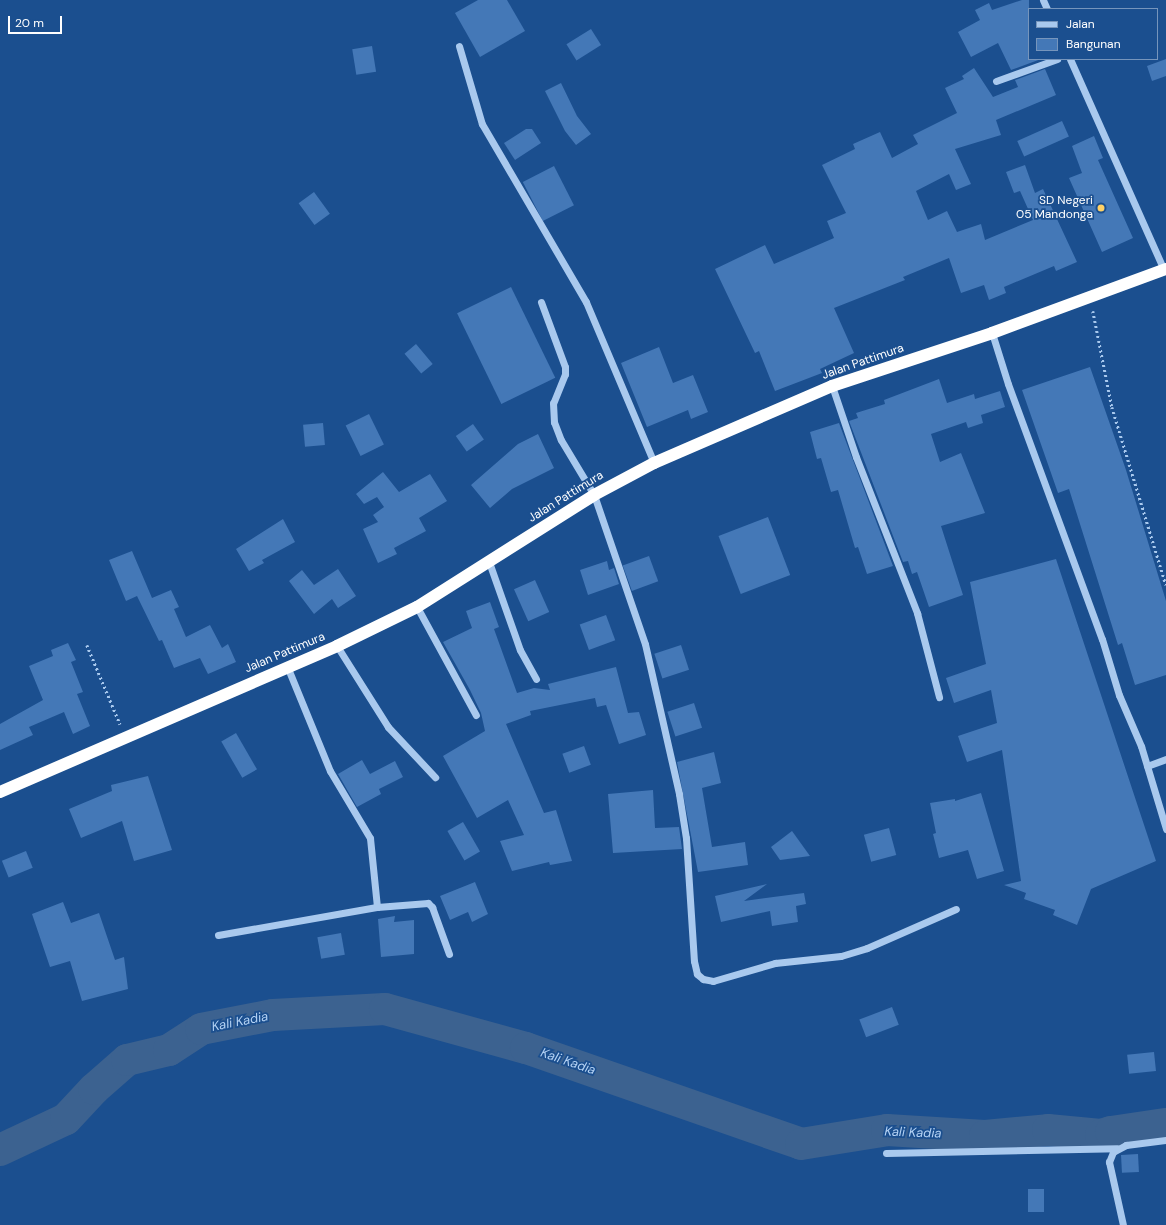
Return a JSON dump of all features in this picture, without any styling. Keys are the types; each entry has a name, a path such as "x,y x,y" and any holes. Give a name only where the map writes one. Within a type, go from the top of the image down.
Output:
{"highway":[{"name":"Jalan Pattimura","path":"0,792 126,738 287,666 337,646 417,607 594,495 654,463 832,386 992,333 1165,269"}],"street":[{"path":"459,46 482,124 522,198 562,258 586,302 654,463"},
{"path":"996,81 1054,60"},
{"path":"1070,60 1165,269"},
{"path":"541,302 565,367 565,374 553,403 554,422 561,440 594,495 645,644 679,794 686,838 694,961 697,974 703,979 713,981 775,963 841,956 867,948 956,908"},
{"path":"992,333 1008,384 1147,766 1166,829"},
{"path":"832,386 856,457 917,613 939,697"},
{"path":"489,562 520,650 536,679"},
{"path":"417,607 476,714"},
{"path":"337,646 388,727 435,776"},
{"path":"287,666 330,771 370,838 377,907"},
{"path":"1147,766 1166,760"},
{"path":"218,935 377,907 428,903 432,907 449,954"},
{"path":"886,1153 1117,1148 1126,1145 1166,1140"},
{"path":"1117,1148 1113,1152 1110,1162 1123,1225"}],"path":[{"path":"1090,296 1112,407 1166,585"},
{"path":"87,645 126,738"}],"building":[{"path":"478,0 507,0 525,31 480,57 455,13"},
{"path":"1022,0 1029,0 1028,60 1038,60 1011,70 998,43 971,57 958,32 980,20 975,10 989,3 992,10"},
{"path":"591,29 601,45 576,60 566,44"},
{"path":"372,46 376,72 356,75 352,49"},
{"path":"1166,59 1166,76 1152,81 1147,66"},
{"path":"974,68 993,97 1018,87 1015,80 1045,69 1056,95 996,120 1001,135 955,149 971,184 956,190 949,174 916,191 928,220 947,211 957,232 981,224 985,240 1033,220 1020,191 1014,193 1006,172 1025,165 1035,193 1043,189 1077,262 1056,271 1054,266 1004,287 1006,293 989,300 984,285 961,293 949,258 903,277 905,280 834,308 854,353 820,369 822,373 775,391 759,351 755,353 715,269 765,245 774,264 834,238 827,221 846,213 822,165 855,149 853,144 880,132 892,158 918,144 913,135 957,113 945,88 964,79 962,76"},
{"path":"561,83 577,116 591,134 576,145 565,131 545,91"},
{"path":"1062,121 1069,137 1024,156 1017,141"},
{"path":"526,129 532,129 541,143 515,160 504,143"},
{"name":"SD Negeri 05 Mandonga","path":"1094,136 1103,158 1098,160 1133,238 1102,252 1069,178 1082,173 1072,146"},
{"path":"554,166 574,205 543,221 523,182"},
{"path":"314,192 330,214 314,225 299,203"},
{"path":"511,287 555,378 501,404 457,313"},
{"path":"416,344 433,364 421,374 405,354"},
{"path":"659,347 673,383 693,375 708,412 691,419 688,410 647,427 621,363"},
{"path":"1090,367 1126,470 1166,601 1166,675 1135,685 1122,643 1118,645 1069,489 1058,493 1022,390"},
{"path":"939,379 947,403 974,394 975,399 1000,391 1005,407 981,415 983,423 968,428 966,422 931,434 940,462 961,453 985,513 941,526 963,595 929,607 917,572 912,574 908,561 903,562 849,421 858,418 856,413 885,404 884,400"},
{"path":"369,414 384,445 361,456 346,425"},
{"path":"323,423 325,445 305,447 303,425"},
{"path":"839,423 893,566 867,574 858,547 855,548 838,490 831,492 821,458 817,459 810,432"},
{"path":"473,424 484,440 467,452 456,436"},
{"path":"538,434 554,468 512,489 490,508 471,485 518,444"},
{"path":"383,472 399,492 430,474 447,501 419,518 426,531 394,548 397,554 378,563 363,529 378,522 373,515 384,507 377,497 364,504 356,494"},
{"path":"768,517 790,575 741,594 719,536"},
{"path":"283,519 295,542 262,560 264,563 249,571 236,549"},
{"path":"132,551 152,598 171,590 179,607 174,609 186,637 210,625 222,648 228,644 236,662 208,674 200,658 174,668 162,640 159,641 137,596 126,601 109,560"},
{"path":"649,556 658,581 632,591 623,566"},
{"path":"1056,559 1156,861 1091,889 1077,925 1053,915 1055,910 1024,899 1026,893 1004,885 1021,881 1002,750 967,762 958,736 997,723 991,690 954,703 946,678 986,664 970,582"},
{"path":"607,561 609,570 614,568 619,584 588,595 580,570"},
{"path":"338,569 356,596 338,608 332,599 314,614 289,581 302,570 314,585"},
{"path":"535,580 549,612 528,621 514,589"},
{"path":"490,602 499,627 494,629 517,693 534,688 550,690 548,684 616,667 628,713 639,712 646,735 619,744 606,705 597,707 595,698 530,711 531,715 506,724 544,813 556,810 572,861 550,865 549,862 512,871 500,841 524,835 508,800 477,818 443,756 485,731 481,713 443,642 472,628 466,611"},
{"path":"606,615 615,640 589,650 580,625"},
{"path":"68,643 76,660 71,662 83,692 77,694 90,726 73,734 64,712 29,727 33,735 0,750 0,724 43,700 29,666 53,656 51,650"},
{"path":"681,645 689,670 662,678 654,654"},
{"path":"694,703 702,728 675,736 667,712"},
{"path":"236,733 257,769 242,778 221,742"},
{"path":"584,746 591,765 569,773 562,754"},
{"path":"714,752 721,783 702,788 712,847 745,842 748,865 698,872 677,762"},
{"path":"362,760 370,774 395,761 403,777 379,789 381,794 357,807 338,774"},
{"path":"148,776 172,850 134,861 122,821 81,838 69,809 112,791 111,785"},
{"path":"653,790 655,828 679,827 682,849 613,853 608,794"},
{"path":"981,793 1004,871 977,879 968,850 939,858 933,834 936,833 930,803 955,799 955,801"},
{"path":"463,822 480,851 464,860 447,831"},
{"path":"889,828 896,855 871,862 864,835"},
{"path":"792,831 810,856 780,860 771,847"},
{"path":"26,851 33,868 9,877 2,861"},
{"path":"475,882 488,914 472,922 468,912 450,920 440,896"},
{"path":"767,884 744,901 804,893 806,904 796,906 798,922 772,926 770,911 721,922 715,896"},
{"path":"63,902 71,923 99,913 115,960 124,957 128,989 82,1001 70,961 50,967 32,914"},
{"path":"395,916 394,922 414,920 414,954 381,957 378,919"},
{"path":"341,933 345,955 321,959 317,937"},
{"path":"892,1007 899,1025 866,1037 859,1020"},
{"path":"1154,1052 1156,1071 1129,1074 1127,1055"},
{"path":"1138,1154 1139,1172 1122,1173 1121,1155"},
{"path":"1028,1189 1044,1189 1044,1212 1028,1212"}],"waterway":[{"name":"Kali Kadia","path":"0,1150 66,1119 94,1089 127,1060 169,1050 201,1029 273,1015 385,1009 526,1048 801,1144 887,1130 985,1136 1048,1130 1101,1135 1111,1132 1166,1124"}],"place":[{"name":"SD Negeri 05 Mandonga","path":"1101,208"}]}
